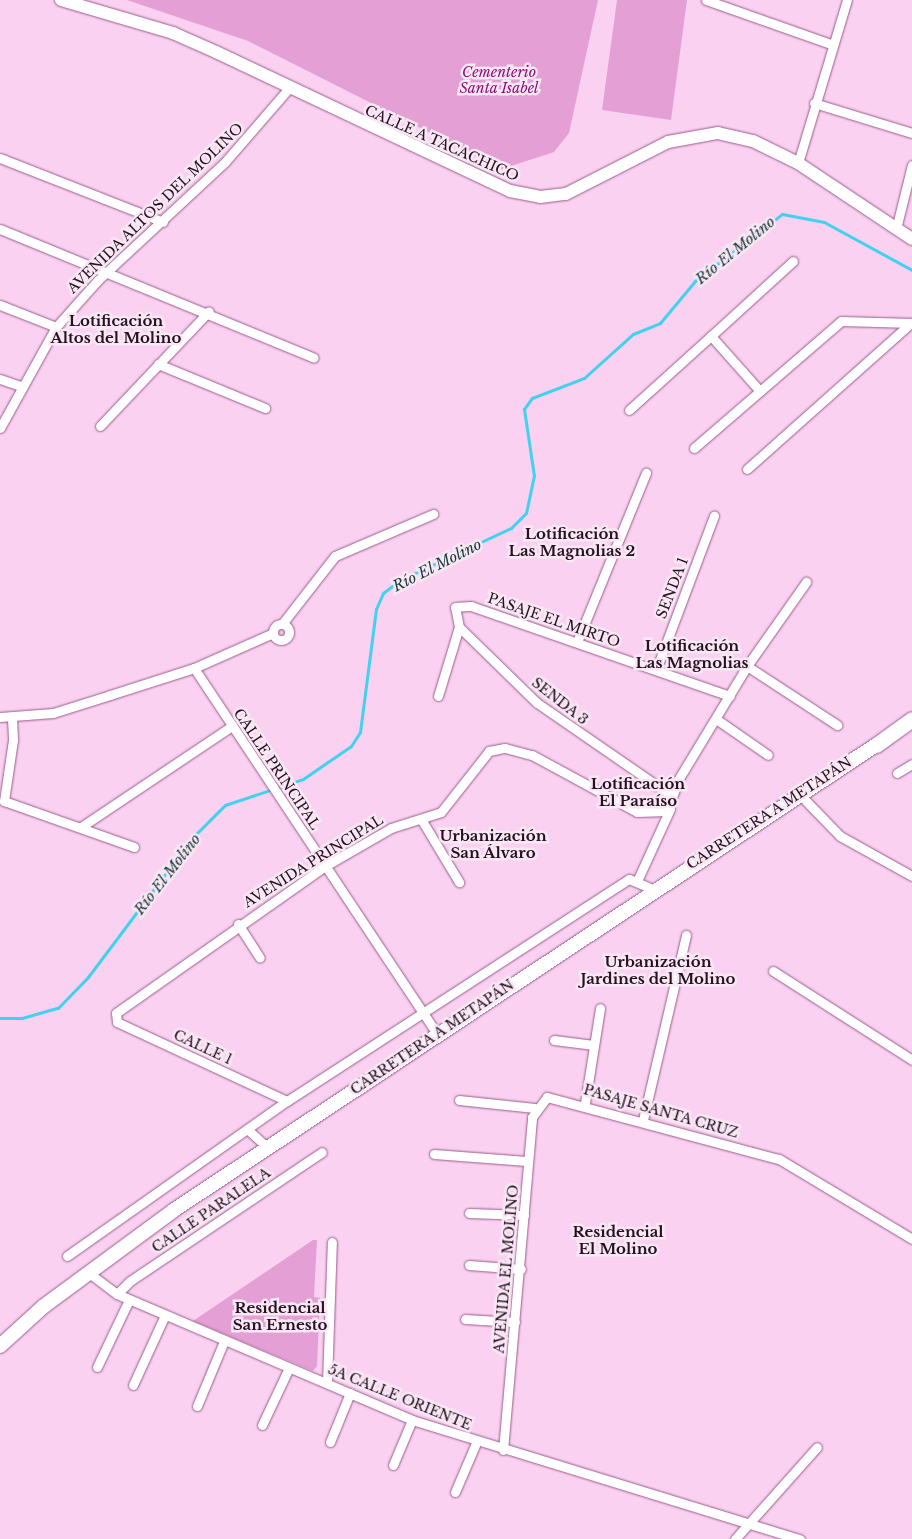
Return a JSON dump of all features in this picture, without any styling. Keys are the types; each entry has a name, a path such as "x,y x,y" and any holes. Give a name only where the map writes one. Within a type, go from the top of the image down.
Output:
{"highway":[{"path":"876,745 910,724"}],"main road":[{"name":"CALLE A TACACHICO","path":"62,0 173,33 486,182 525,195 566,194 668,142 706,133 752,142 798,163 912,239"},
{"name":"CARRETERA A METAPÁN","path":"0,1346 89,1273 268,1148 653,889 801,798 824,777 876,745"}],"street":[{"path":"706,0 831,44"},
{"path":"798,163 831,44 847,0"},
{"name":"AVENIDA ALTOS DEL MOLINO","path":"0,428 56,327 108,272 163,222 259,126 289,88"},
{"path":"814,102 912,133"},
{"path":"0,158 163,222"},
{"path":"896,229 912,165"},
{"path":"0,229 209,311 314,358"},
{"path":"629,410 793,261"},
{"path":"0,305 56,327"},
{"path":"100,426 209,311"},
{"path":"694,448 840,321 912,323"},
{"path":"747,469 912,323"},
{"path":"711,336 759,390"},
{"path":"158,364 265,408"},
{"path":"0,379 23,388"},
{"path":"577,642 646,473"},
{"path":"0,718 12,719 54,713 194,668 273,633 336,556 433,514"},
{"name":"SENDA 1","path":"656,670 714,516"},
{"path":"638,880 669,810 672,796 747,666 806,582"},
{"name":"PASAJE EL MIRTO","path":"459,627 455,607 465,604 730,696"},
{"path":"273,633 280,640 286,638 288,631 282,624"},
{"path":"438,696 459,627"},
{"name":"SENDA 3","path":"459,627 548,713 672,796"},
{"path":"747,666 838,725"},
{"name":"CALLE PRINCIPAL","path":"194,668 437,1034"},
{"path":"12,719 13,740 2,799 134,847"},
{"path":"716,719 768,755"},
{"path":"81,827 232,726"},
{"name":"AVENIDA PRINCIPAL","path":"116,1013 238,924 325,866 391,828 421,819 446,808 481,756 505,748 532,755 628,809 669,810"},
{"path":"898,773 912,764"},
{"path":"801,798 840,836 912,876"},
{"path":"421,819 459,882"},
{"path":"67,1256 287,1100 629,879 638,880 653,889"},
{"path":"238,924 260,958"},
{"path":"643,1120 686,935"},
{"path":"773,971 912,1060"},
{"path":"586,1104 600,1008"},
{"name":"CALLE 1","path":"116,1013 117,1022 287,1100"},
{"path":"554,1040 594,1045"},
{"name":"PASAJE SANTA CRUZ","path":"536,1108 547,1097 586,1104 766,1154 811,1176 912,1239"},
{"path":"459,1100 536,1108"},
{"name":"AVENIDA EL MOLINO","path":"502,1450 521,1269 527,1161 536,1108"},
{"path":"247,1129 268,1148"},
{"name":"CALLE PARALELA","path":"117,1294 130,1281 322,1152"},
{"path":"434,1154 527,1161"},
{"path":"469,1212 524,1215"},
{"path":"327,1382 332,1242"},
{"path":"469,1265 521,1269"},
{"name":"5A CALLE ORIENTE","path":"89,1273 117,1294 129,1300 289,1368 327,1382 412,1420 476,1443 750,1522 800,1539"},
{"path":"97,1367 129,1300"},
{"path":"133,1385 165,1315"},
{"path":"464,1319 515,1322"},
{"path":"197,1406 224,1341"},
{"path":"262,1426 289,1368"},
{"path":"330,1442 350,1393"},
{"path":"393,1465 412,1420"},
{"path":"455,1492 476,1443"},
{"path":"735,1539 817,1447"}],"green space":[{"name":"Cementerio Santa Isabel","path":"127,0 598,0 569,133 554,152 502,169 248,41"},
{"path":"617,0 687,0 671,120 602,110"},
{"path":"313,1240 317,1240 314,1297 320,1298 317,1366 313,1371 193,1321"}],"waterway":[{"name":"Río El Molino","path":"0,1018 22,1018 58,1008 88,977 194,836 225,805 303,779 351,746 360,732 376,609 383,593 400,580 511,528 526,513 534,476 524,409 532,398 584,378 633,334 660,323 695,281 782,214 824,222 912,270"}],"district":[{"name":"Lotificación Altos del Molino","path":"116,328"},
{"name":"Lotificación Las Magnolias 2","path":"572,542"},
{"name":"Lotificación Las Magnolias","path":"692,654"},
{"name":"Lotificación El Paraíso","path":"638,792"},
{"name":"Urbanización San Álvaro","path":"493,844"},
{"name":"Urbanización Jardines del Molino","path":"658,970"},
{"name":"Residencial El Molino","path":"618,1240"},
{"name":"Residencial San Ernesto","path":"280,1316"}]}
